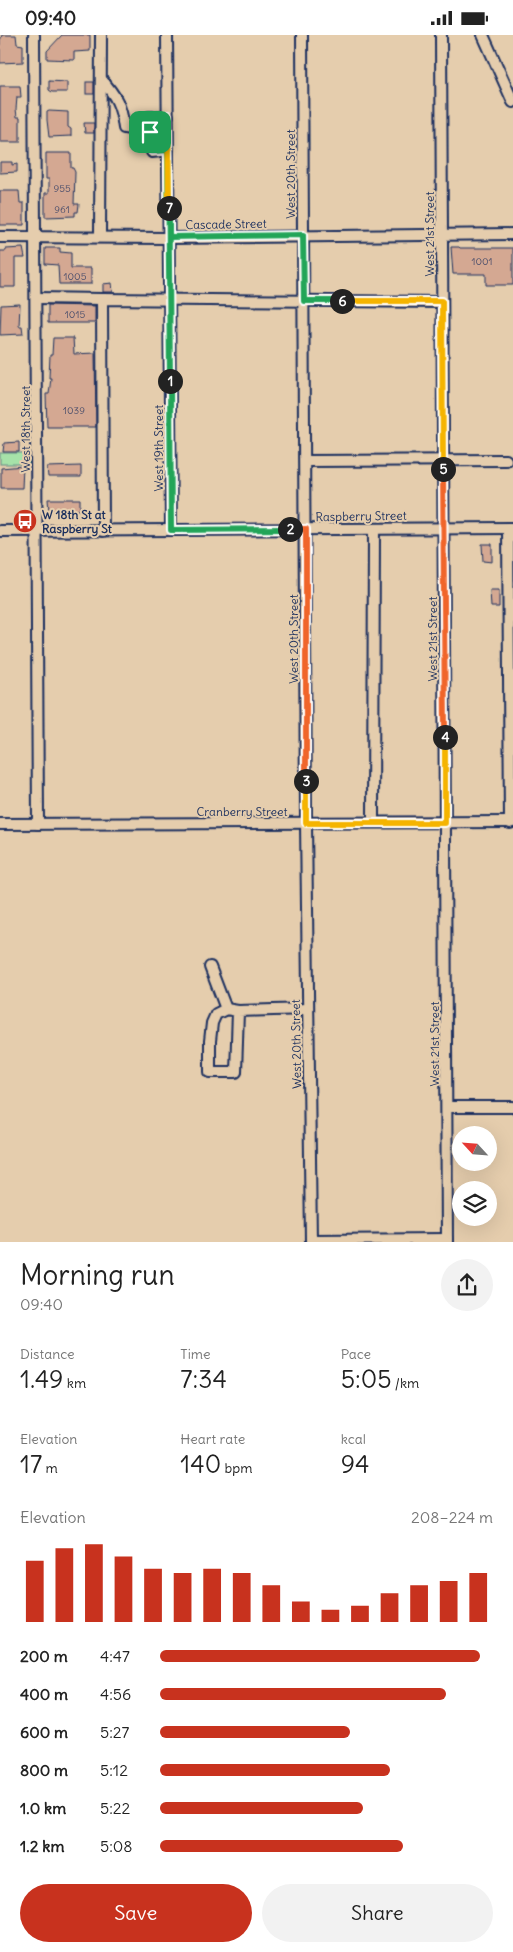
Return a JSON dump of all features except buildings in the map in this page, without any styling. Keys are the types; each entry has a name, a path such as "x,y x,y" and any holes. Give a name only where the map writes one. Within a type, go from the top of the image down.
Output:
{"street":[{"name":"West 18th Street","path":"34,35 37,298 38,824"},
{"path":"100,237 101,35"},
{"name":"West 19th Street","path":"168,35 171,530"},
{"name":"West 20th Street","path":"302,35 306,823 311,1241"},
{"name":"West 21st Street","path":"441,35 447,1241"},
{"path":"483,35 513,102"},
{"path":"101,79 114,93 121,108 124,127 150,132"},
{"path":"168,115 149,117 152,151 168,150"},
{"name":"Cascade Street","path":"0,237 513,234"},
{"path":"37,298 442,301"},
{"path":"102,299 103,531"},
{"path":"305,461 506,460"},
{"path":"511,528 511,823"},
{"name":"Raspberry Street","path":"0,531 511,528"},
{"path":"373,822 374,529"},
{"name":"Cranberry Street","path":"0,824 511,823"},
{"path":"210,967 226,1009"},
{"path":"238,1011 236,1072 210,1072 210,1041 212,1023 216,1014 226,1009 238,1011 308,1009"},
{"path":"447,1107 513,1107"},
{"path":"311,1241 447,1241"}],"green space":[{"path":"0,453 30,453 30,464 0,464"}],"place":[{"name":"W 18th St at Raspberry St","path":"25,521"}],"route":[{"path":"168,115 169,237 303,235 304,301 442,301 445,823 306,823 306,529 171,530 168,150 152,151 150,132 149,117 168,115"}]}
